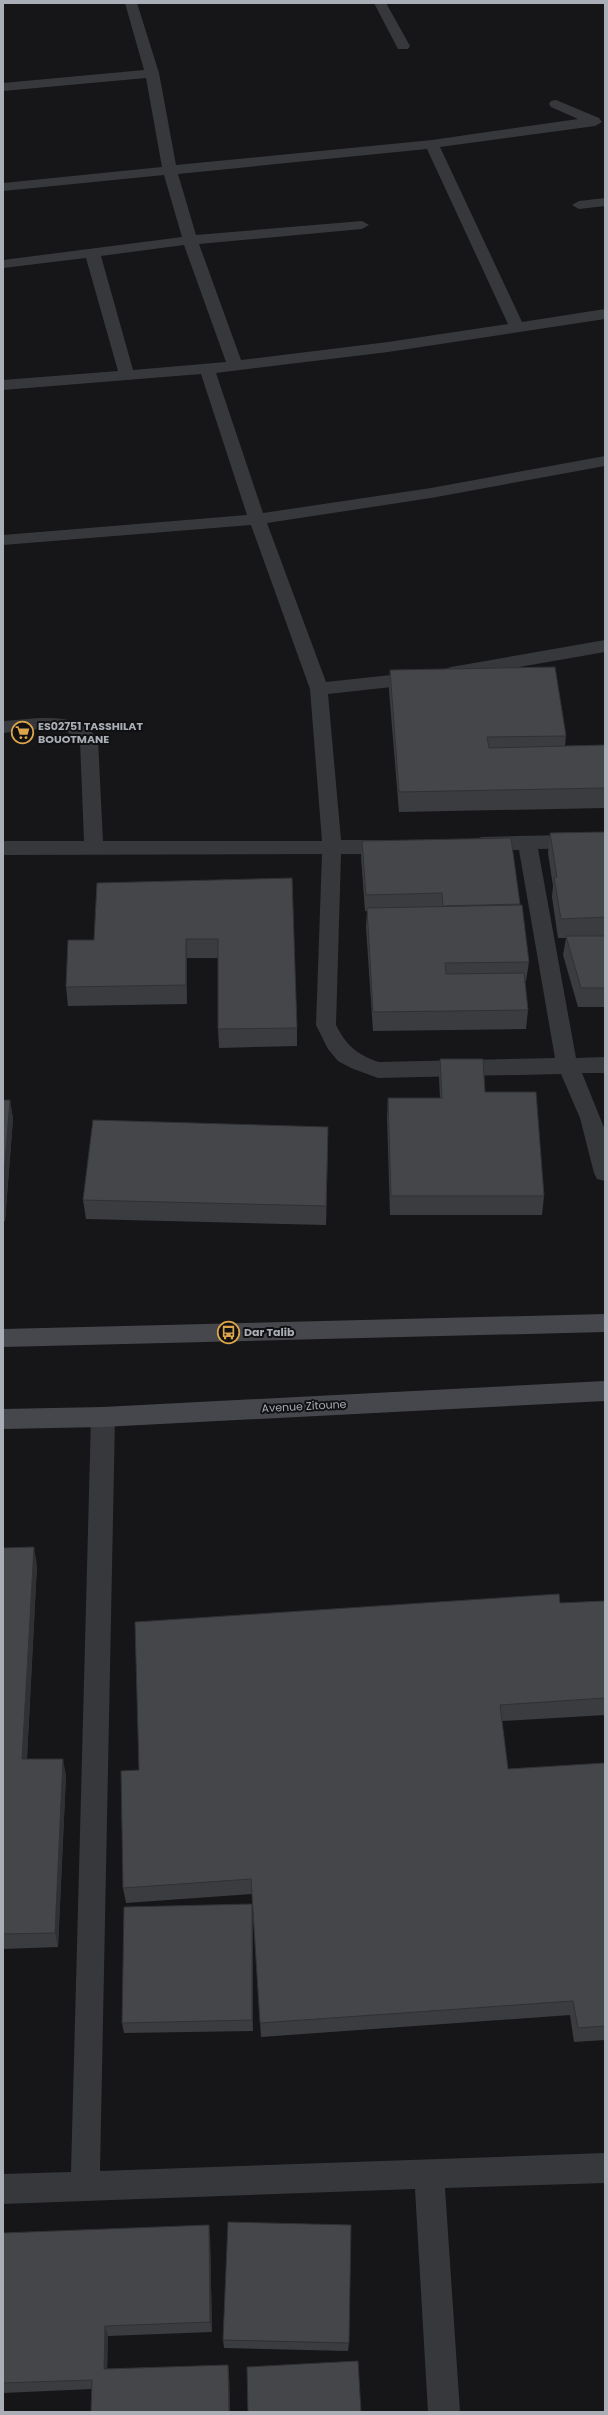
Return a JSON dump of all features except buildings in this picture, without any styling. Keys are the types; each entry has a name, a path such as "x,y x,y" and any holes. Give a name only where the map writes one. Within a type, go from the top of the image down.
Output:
{"main road":[{"path":"3,1338 605,1322"},
{"name":"Avenue Zitoune","path":"3,1419 103,1417 605,1391"}],"street":[{"path":"131,3 152,73 170,171 190,240 235,365"},
{"path":"380,3 403,46"},
{"path":"3,87 152,73"},
{"path":"556,104 599,124"},
{"path":"3,187 432,144 599,124"},
{"path":"432,144 517,328"},
{"path":"579,205 605,202"},
{"path":"3,264 190,240 362,225"},
{"path":"92,252 127,375"},
{"path":"3,385 207,369 388,347 605,314"},
{"path":"207,369 257,519 319,689 332,848 326,1025 336,1047 350,1061 378,1070 605,1065"},
{"path":"3,540 257,519 431,493 605,462"},
{"path":"319,689 411,680 533,660 605,646"},
{"path":"3,727 70,725 86,734 90,740 94,848"},
{"path":"465,845 605,841"},
{"path":"527,843 567,1065 582,1091 597,1132 605,1173"},
{"path":"3,848 332,848 410,846"},
{"path":"85,2186 103,1417"},
{"path":"3,2189 605,2168"},
{"path":"429,2174 444,2412"}],"place":[{"name":"ES02751 TASSHILAT BOUOTMANE","path":"22,732"},
{"name":"Dar Talib","path":"228,1332"}]}
